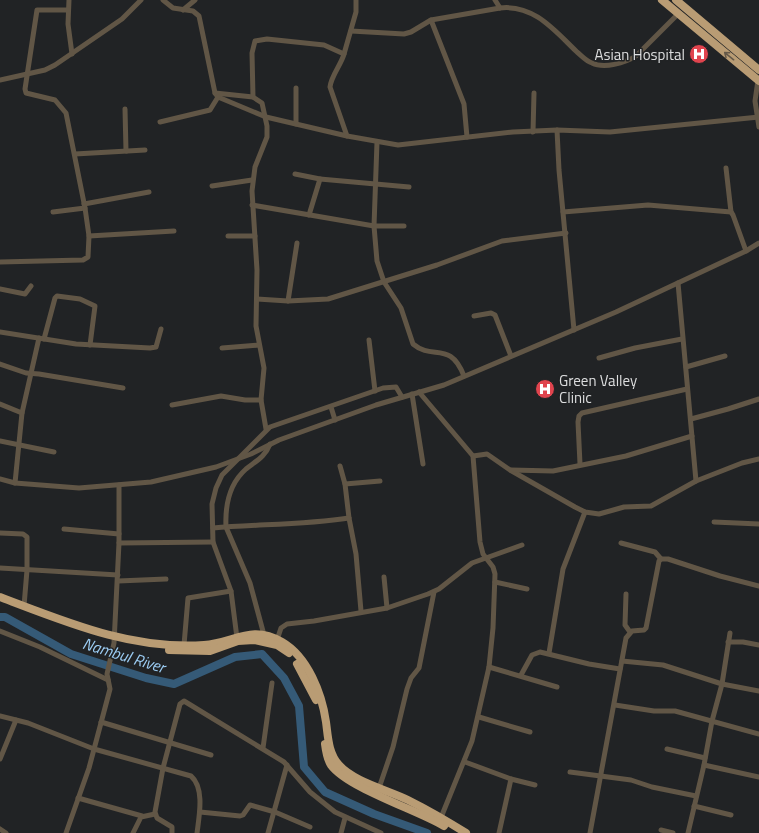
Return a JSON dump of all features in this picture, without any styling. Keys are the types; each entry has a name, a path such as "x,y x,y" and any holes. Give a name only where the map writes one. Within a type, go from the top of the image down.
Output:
{"highway":[{"path":"662,0 758,80"},
{"path":"676,0 759,70"},
{"path":"0,597 114,640 184,645 211,644 257,634 277,640 296,653 316,687 324,706 330,748 338,764 353,775 466,833"},
{"path":"0,603 60,626 151,648 201,651 215,649 237,639 254,640 269,643 282,648 292,656 314,694 320,716 327,755 336,770 347,778 376,794 440,820 457,833"}],"street":[{"path":"69,0 68,10 72,54"},
{"path":"0,80 51,68 122,19 141,0"},
{"path":"160,122 208,111 213,106 216,95 200,19 195,13 173,8 163,0"},
{"path":"183,10 195,0"},
{"path":"347,136 330,87 332,79 340,66 351,31 356,12 356,0"},
{"path":"494,0 500,8"},
{"path":"351,31 404,34 411,32 431,20 500,8 511,8 529,12 557,31 589,62 602,65 628,61 636,56 678,14"},
{"path":"0,262 83,260 88,257 89,236 85,206 66,112 54,100 26,93 25,86 37,10 68,10"},
{"path":"431,20 464,104 467,137"},
{"path":"252,97 253,45 257,39 324,45 344,54"},
{"path":"758,80 755,93 759,127"},
{"path":"296,88 296,124"},
{"path":"533,132 534,93"},
{"path":"216,95 252,97 262,102 266,117 267,138 255,167 252,180 250,236 257,299 259,345 264,368 261,400 266,430"},
{"path":"216,95 266,117 377,142 407,145 467,137 557,130 610,132 758,117"},
{"path":"125,109 126,151"},
{"path":"557,130 559,177 566,233 568,283 574,330"},
{"path":"377,142 374,226 377,261 384,282 401,308 413,344 422,350 442,352 451,356 457,361 464,376"},
{"path":"75,154 145,150"},
{"path":"726,168 731,212 746,251"},
{"path":"295,174 320,179 409,187"},
{"path":"309,215 320,179"},
{"path":"212,186 252,180"},
{"path":"53,212 149,192"},
{"path":"252,205 374,226 404,226"},
{"path":"564,212 648,205 731,212"},
{"path":"89,236 174,231"},
{"path":"257,299 288,301 328,299 436,265 497,242 566,233"},
{"path":"228,236 250,236"},
{"path":"288,301 297,243"},
{"path":"237,639 231,591 212,542 212,504 216,488 222,474 266,430 444,385 574,330 678,283 746,251 759,243"},
{"path":"678,283 696,481"},
{"path":"0,289 25,294 31,286"},
{"path":"15,483 22,413 30,374 55,298 57,296 79,298 94,306 90,345"},
{"path":"474,316 494,314 511,356"},
{"path":"0,332 90,345 155,348 161,329"},
{"path":"599,358 635,348 682,339"},
{"path":"369,340 375,391"},
{"path":"222,348 259,345"},
{"path":"686,367 725,356"},
{"path":"0,364 30,374 39,374 123,388"},
{"path":"0,479 15,483 79,488 151,482 216,467 236,460 333,414 375,391 392,386 398,389 401,396"},
{"path":"580,464 578,422 579,416 582,413 687,389"},
{"path":"419,392 473,456 480,542 486,558 493,567 495,582 489,667 479,717 465,762 440,820"},
{"path":"412,394 422,464"},
{"path":"172,405 225,396 245,400 261,400"},
{"path":"691,419 728,410 759,399"},
{"path":"0,404 22,413"},
{"path":"510,470 545,472 626,456 692,436"},
{"path":"0,441 54,452"},
{"path":"264,635 250,583 226,527 226,510 231,490 240,475 262,457 270,444"},
{"path":"473,456 487,454 510,470 585,512 599,514 624,507 655,505 696,481 742,463 759,459"},
{"path":"340,466 345,484 349,518 356,554 361,611"},
{"path":"345,484 380,480"},
{"path":"66,833 94,749 110,689 107,677 114,640 118,578 119,485"},
{"path":"549,653 563,569 585,512"},
{"path":"213,528 279,523 316,523 349,518"},
{"path":"714,522 759,524"},
{"path":"64,529 119,534"},
{"path":"0,533 23,534 26,537 27,570 24,606"},
{"path":"119,543 212,542"},
{"path":"621,543 655,552 661,559 668,559 720,576 759,586"},
{"path":"277,640 281,628 287,624 314,621 361,611 387,608 434,592 472,563 522,544"},
{"path":"590,833 615,705 626,638 630,632 646,628 658,564 661,559"},
{"path":"0,568 118,578 166,579"},
{"path":"384,577 387,608"},
{"path":"495,582 527,589"},
{"path":"184,645 188,598 231,591"},
{"path":"379,788 393,747 407,689 411,678 419,668 434,592"},
{"path":"626,594 625,625 630,632"},
{"path":"0,631 107,677"},
{"path":"688,833 704,765 712,721 722,684 730,633"},
{"path":"728,642 743,642 759,645"},
{"path":"521,675 535,652 549,653 582,662 620,669"},
{"path":"622,661 663,666 722,684 759,691"},
{"path":"489,667 521,675 557,687"},
{"path":"263,748 272,683"},
{"path":"172,833 172,827 157,818 155,814 163,768 180,704 184,702 263,748 287,765 310,792 326,806 345,818 381,833"},
{"path":"615,705 654,710 671,710 759,734"},
{"path":"0,716 28,723 94,749 193,777 200,798 197,833"},
{"path":"479,717 530,732"},
{"path":"0,759 16,720"},
{"path":"101,722 211,755"},
{"path":"666,748 705,758"},
{"path":"465,762 511,779 535,785"},
{"path":"268,833 287,765"},
{"path":"704,765 759,777"},
{"path":"570,772 631,780 652,787 696,796"},
{"path":"499,833 511,779"},
{"path":"78,798 142,816 155,814"},
{"path":"200,812 240,816 250,805 275,812 310,827"},
{"path":"694,806 730,815"},
{"path":"133,833 142,816"},
{"path":"341,833 345,818"},
{"path":"661,830 673,833"}],"waterway":[{"name":"Nambul River","path":"0,617 5,617 71,654 146,678 174,684 235,657 262,654 284,678 299,706 304,767 325,792 374,814 427,833"}],"place":[{"name":"Asian Hospital","path":"699,54"},
{"name":"Green Valley Clinic","path":"545,389"}]}
